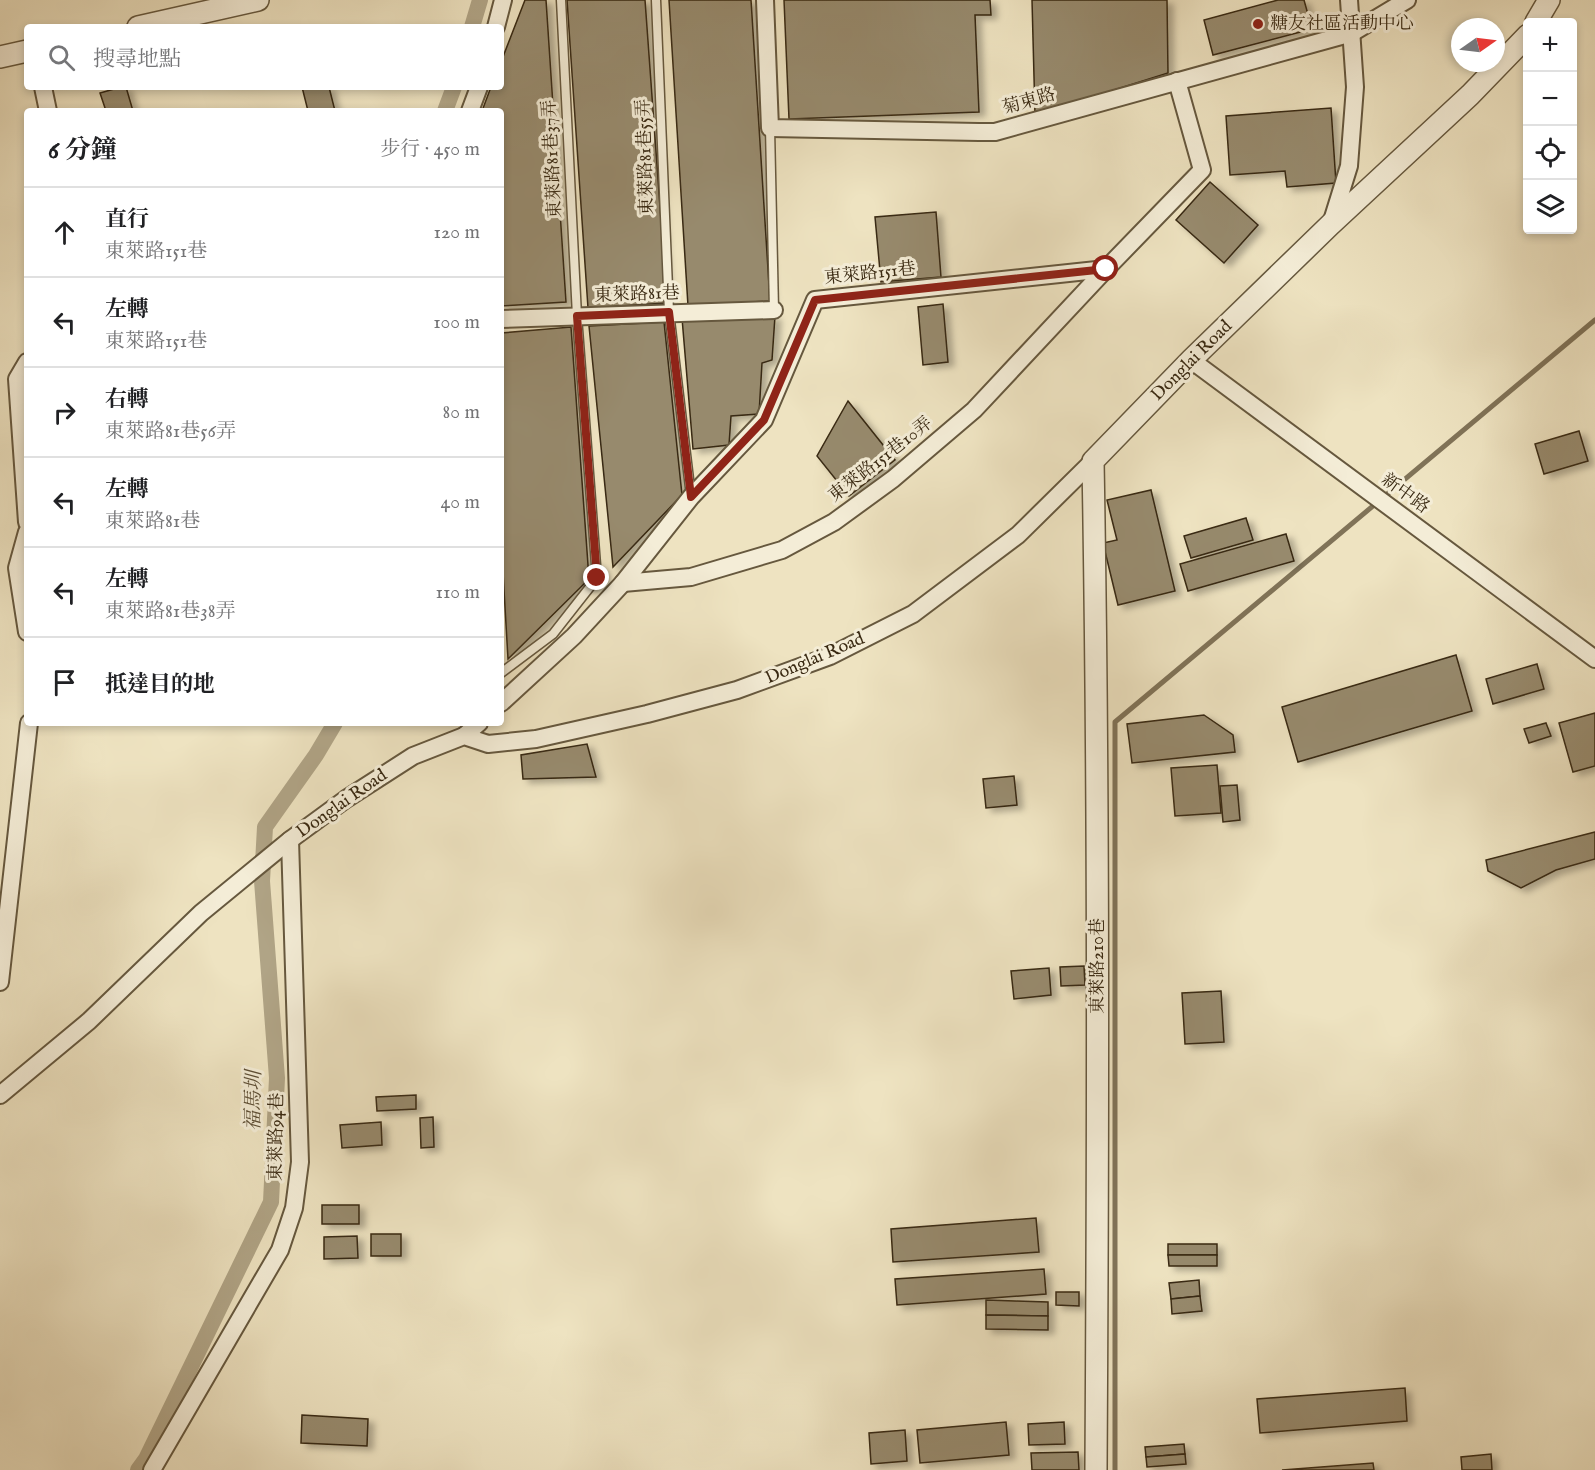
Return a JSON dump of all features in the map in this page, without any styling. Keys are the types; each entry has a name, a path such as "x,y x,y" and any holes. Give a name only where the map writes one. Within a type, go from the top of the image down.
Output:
{"street":[{"path":"151,24 258,0"},
{"path":"497,24 503,0"},
{"path":"765,0 770,128"},
{"path":"1331,224 1349,166 1355,87 1349,0"},
{"name":"菊東路","path":"770,128 995,132 1352,33 1407,0"},
{"path":"1538,18 1549,0"},
{"name":"Donglai Road","path":"0,1095 89,1021 201,913 290,840 346,799 414,756 461,730 488,744 536,739 647,714 737,690 830,656 914,614 1018,535 1191,360 1331,224 1470,95 1523,39"},
{"path":"0,57 24,52"},
{"path":"1106,269 1202,170 1177,81"},
{"path":"44,90 47,108"},
{"path":"471,108 478,90"},
{"name":"東萊路151巷","path":"504,700 574,636 623,583 691,497 764,420 815,300 1106,269"},
{"name":"東萊路151巷10弄","path":"623,583 691,577 782,550 834,522 893,479 974,410 1106,269"},
{"name":"東萊路81巷","path":"504,319 774,310"},
{"name":"新中路","path":"1191,360 1595,659"},
{"path":"24,367 17,379 24,479"},
{"name":"東萊路210巷","path":"1093,461 1098,990 1096,1470"},
{"path":"24,543 17,568 24,613"},
{"path":"0,982 29,726"},
{"name":"東萊路94巷","path":"152,1470 280,1250 294,1208 300,1162 290,840"}],"lane":[{"name":"東萊路81巷37弄","path":"504,671 553,634 597,578 577,316 561,0"},
{"name":"東萊路81巷55弄","path":"656,0 669,312 691,497"},
{"path":"770,128 774,310"}],"building":[{"path":"525,0 546,0 566,302 504,306 504,108 483,108 490,90 504,90 504,54"},
{"path":"567,0 645,0 667,303 588,308"},
{"path":"669,0 751,0 770,301 688,306"},
{"path":"784,0 990,0 991,15 975,15 979,112 789,119"},
{"path":"1032,0 1167,0 1168,73 1035,115"},
{"name":"糖友社區活動中心","path":"1278,0 1304,0 1312,29 1213,55 1204,20"},
{"path":"110,90 127,90 132,108 105,108 100,93"},
{"path":"303,90 330,90 334,108 307,108"},
{"path":"1331,108 1336,183 1287,187 1285,171 1230,175 1226,116"},
{"path":"1210,182 1258,225 1224,263 1176,220"},
{"path":"936,212 941,277 881,282 875,217"},
{"path":"943,304 948,362 923,365 918,307"},
{"path":"775,316 772,360 762,363 759,414 731,416 729,445 693,449 682,318"},
{"path":"664,322 682,495 613,567 589,326"},
{"path":"571,327 589,579 508,659 504,590 504,333"},
{"path":"848,401 895,460 849,496 817,456"},
{"path":"1579,431 1588,461 1544,474 1535,444"},
{"path":"1151,490 1175,591 1118,605 1103,543 1117,540 1107,500"},
{"path":"1246,518 1253,540 1191,558 1184,536"},
{"path":"1286,534 1294,561 1188,591 1180,564"},
{"path":"1456,655 1472,711 1298,762 1282,707"},
{"path":"1537,664 1544,689 1493,704 1486,679"},
{"path":"1595,713 1595,766 1573,772 1559,723"},
{"path":"1204,715 1233,735 1235,752 1132,763 1127,724"},
{"path":"1546,723 1551,736 1529,743 1524,729"},
{"path":"587,744 596,777 523,779 521,755"},
{"path":"1217,765 1221,813 1175,816 1171,768"},
{"path":"1014,776 1017,805 986,808 983,779"},
{"path":"1237,785 1240,820 1223,822 1220,786"},
{"path":"1595,832 1595,859 1556,870 1521,888 1488,871 1486,860"},
{"path":"1084,966 1085,985 1061,986 1060,967"},
{"path":"1049,968 1051,995 1014,999 1011,971"},
{"path":"1221,991 1224,1042 1185,1044 1182,993"},
{"path":"416,1095 416,1109 377,1111 376,1097"},
{"path":"433,1117 434,1147 421,1148 420,1118"},
{"path":"381,1122 382,1145 342,1148 340,1125"},
{"path":"322,1205 359,1205 359,1224 322,1224"},
{"path":"1036,1218 1039,1252 893,1262 891,1229"},
{"path":"371,1234 401,1234 401,1256 371,1256"},
{"path":"357,1236 358,1258 324,1259 324,1237"},
{"path":"1168,1244 1217,1244 1217,1255 1168,1255"},
{"path":"1168,1255 1217,1255 1217,1266 1169,1266"},
{"path":"1044,1269 1046,1294 897,1305 895,1279"},
{"path":"1199,1280 1200,1296 1171,1299 1169,1283"},
{"path":"1056,1292 1079,1292 1079,1306 1056,1305"},
{"path":"1200,1296 1202,1311 1172,1314 1171,1299"},
{"path":"986,1300 1048,1302 1048,1316 986,1315"},
{"path":"986,1315 1048,1316 1048,1330 986,1329"},
{"path":"1405,1388 1407,1421 1260,1433 1257,1399"},
{"path":"302,1415 368,1419 367,1446 301,1443"},
{"path":"1006,1422 1009,1455 920,1463 917,1430"},
{"path":"1064,1422 1065,1444 1029,1445 1028,1424"},
{"path":"905,1430 907,1461 871,1464 869,1433"},
{"path":"1184,1444 1185,1454 1146,1457 1145,1447"},
{"path":"1078,1452 1079,1470 1032,1470 1031,1453"},
{"path":"1185,1454 1186,1464 1147,1467 1146,1457"},
{"path":"1491,1454 1492,1470 1462,1470 1461,1457"},
{"path":"1373,1463 1374,1470 1282,1470"}],"waterway":[{"name":"福馬圳","path":"473,24 480,0"},
{"name":"福馬圳","path":"446,108 453,90"},
{"path":"1115,1470 1115,722 1595,320"},
{"name":"福馬圳","path":"138,1470 146,1459 271,1202 277,1078 262,881 265,827 316,755 333,726"}],"place":[{"name":"糖友社區活動中心","path":"1258,24"}],"route":[{"path":"597,578 577,316 669,312 691,497 764,420 815,300 1106,269"}]}
